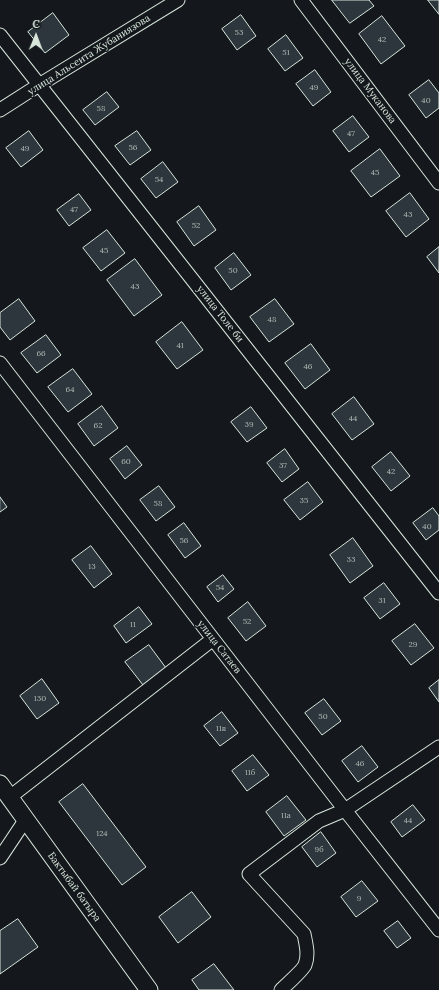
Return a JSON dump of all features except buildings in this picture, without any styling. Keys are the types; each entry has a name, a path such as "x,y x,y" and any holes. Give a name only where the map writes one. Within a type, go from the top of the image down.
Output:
{"street":[{"name":"улица Альсеита Жубаниязова","path":"0,110 178,0"},
{"name":"улица Муканова","path":"301,0 439,183"},
{"name":"улица Толе би","path":"0,35 439,593"},
{"name":"улица Сатаев","path":"0,363 439,930"},
{"path":"5,790 213,639"},
{"path":"281,990 305,966 307,953 304,934 249,874 319,821 345,810 439,748"},
{"name":"Бактыбай батыра","path":"5,790 148,990"},
{"path":"0,858 26,819"}]}
